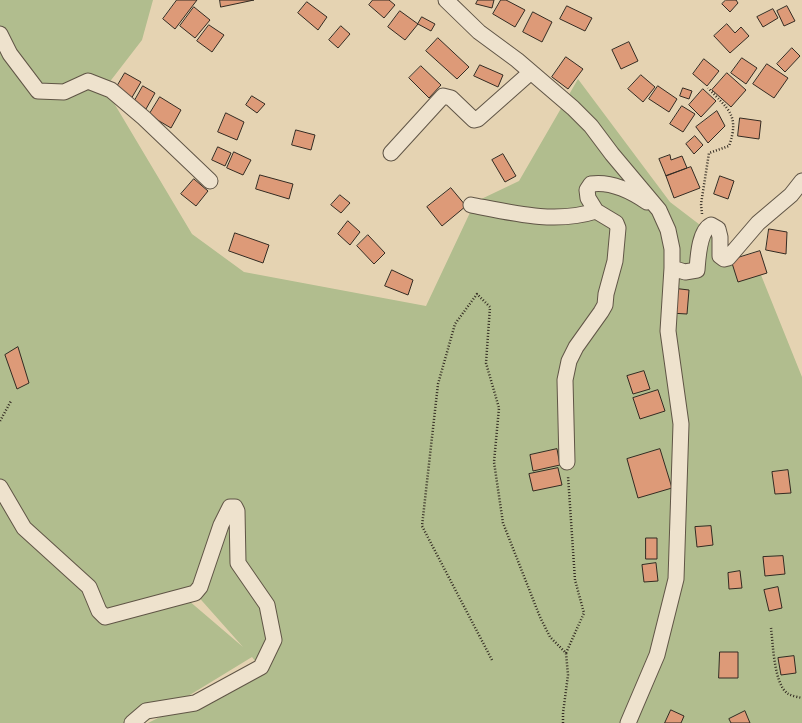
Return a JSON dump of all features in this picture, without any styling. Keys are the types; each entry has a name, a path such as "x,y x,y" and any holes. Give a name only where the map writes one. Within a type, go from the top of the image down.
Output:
{"street":[{"path":"446,0 478,32 531,72 536,78 573,108 591,126 612,154 659,210 668,230 672,249 668,331 681,424 676,579 657,655 628,723"},
{"path":"0,34 10,54 38,91 64,92 88,81 110,90 144,118 210,181"},
{"path":"391,153 443,96 451,98 474,120 478,119 531,72"},
{"path":"672,268 685,272 697,270 701,239 705,230 711,225 718,229 720,237 720,256 724,259 728,258 758,223 791,195 802,181"},
{"path":"567,462 566,380 569,361 579,343 605,305 606,294 615,261 618,228 616,223 596,211 588,198 587,190 591,184 600,183 618,187 636,195 659,210"},
{"path":"471,204 520,215 564,217 580,216 596,211"},
{"path":"0,488 24,528 89,587 99,611 105,617 195,593 200,587 221,525 230,507 235,507 237,511 238,563 267,605 274,640 261,667 195,703 146,711 132,723"}],"path":[{"path":"705,230 701,204 709,153 729,146 734,133 733,117 708,88"},
{"path":"492,660 422,526 438,384 455,324 477,294 490,307 486,363 499,408 494,462 503,523 540,617 550,637 566,653"},
{"path":"0,421 11,401"},
{"path":"563,723 568,675 566,653 584,613 575,580 567,462"},
{"path":"771,628 774,660 778,681 787,693 802,698"}],"green space":[{"path":"0,0 153,0 142,40 105,88 192,234 244,272 426,306 475,202 519,181 578,79 670,202 759,270 802,377 802,723 148,723 260,667 252,657 144,723 0,723","holes":["195,593 243,647 188,600 99,626"]}],"building":[{"path":"177,0 197,0 175,29 163,19"},
{"path":"220,0 254,0 221,7"},
{"path":"373,0 389,0 395,5 384,18 369,5"},
{"path":"478,0 494,0 492,8 476,4"},
{"path":"501,0 506,0 525,10 515,27 493,14"},
{"path":"726,0 736,0 738,3 730,12 722,4"},
{"path":"307,2 327,17 318,30 298,13"},
{"path":"567,6 592,18 585,31 560,19"},
{"path":"787,6 795,21 784,26 777,11"},
{"path":"194,7 210,20 195,38 180,26"},
{"path":"773,9 778,18 763,27 757,17"},
{"path":"400,11 418,24 405,40 388,27"},
{"path":"533,12 552,22 542,42 523,32"},
{"path":"422,17 435,24 431,31 418,24"},
{"path":"727,24 735,33 741,27 749,36 730,53 714,36"},
{"path":"209,25 224,35 212,52 197,41"},
{"path":"341,26 350,34 338,48 329,40"},
{"path":"438,38 469,67 457,79 426,51"},
{"path":"629,42 638,61 621,69 612,50"},
{"path":"792,48 800,56 785,72 777,64"},
{"path":"566,57 583,69 568,89 552,77"},
{"path":"742,58 757,68 746,84 731,73"},
{"path":"704,59 719,71 707,86 693,74"},
{"path":"767,64 788,78 774,98 753,84"},
{"path":"480,65 503,75 498,87 474,76"},
{"path":"421,66 441,85 429,98 409,78"},
{"path":"125,73 141,82 131,99 115,90"},
{"path":"727,73 746,90 731,107 712,90"},
{"path":"641,75 655,87 643,102 628,89"},
{"path":"143,86 155,93 146,109 134,102"},
{"path":"658,86 677,99 669,112 649,99"},
{"path":"683,88 692,91 689,99 680,96"},
{"path":"703,89 716,101 701,117 689,105"},
{"path":"252,96 265,104 257,113 246,105"},
{"path":"160,97 181,110 171,128 149,115"},
{"path":"682,106 695,114 683,132 670,124"},
{"path":"717,111 725,126 708,143 696,127"},
{"path":"226,113 244,122 237,140 218,132"},
{"path":"740,118 761,121 759,139 738,136"},
{"path":"296,130 315,135 311,150 292,145"},
{"path":"695,136 703,145 694,154 686,144"},
{"path":"218,147 231,153 225,166 212,160"},
{"path":"234,152 251,160 243,175 227,168"},
{"path":"503,154 516,176 505,182 492,160"},
{"path":"670,155 671,160 682,156 687,168 666,176 659,159"},
{"path":"691,167 700,188 674,198 666,176"},
{"path":"260,175 293,184 289,199 256,189"},
{"path":"720,176 734,181 728,199 714,194"},
{"path":"194,179 208,191 196,206 181,194"},
{"path":"451,188 466,206 442,226 427,207"},
{"path":"340,195 350,203 341,213 331,205"},
{"path":"348,221 360,232 350,245 338,234"},
{"path":"769,229 787,232 786,254 766,250"},
{"path":"235,233 269,245 263,263 229,251"},
{"path":"368,235 385,253 374,264 357,246"},
{"path":"760,251 767,273 738,282 731,260"},
{"path":"392,270 413,280 408,295 385,286"},
{"path":"672,288 689,290 687,314 670,313"},
{"path":"18,347 29,383 17,389 5,355"},
{"path":"644,371 650,389 633,394 627,376"},
{"path":"658,390 665,411 640,419 633,398"},
{"path":"557,449 560,465 533,471 530,455"},
{"path":"660,449 672,488 638,498 627,459"},
{"path":"558,468 562,485 533,491 529,474"},
{"path":"788,470 791,493 775,494 772,472"},
{"path":"711,526 713,545 697,547 695,527"},
{"path":"646,538 657,538 657,559 646,559"},
{"path":"783,556 785,574 765,576 763,557"},
{"path":"656,563 658,581 644,582 642,565"},
{"path":"740,571 742,588 729,589 728,573"},
{"path":"778,587 782,608 769,611 764,590"},
{"path":"720,652 738,652 738,678 719,678"},
{"path":"794,656 796,673 781,675 778,658"},
{"path":"671,710 684,716 681,723 665,723"},
{"path":"745,711 750,723 731,723 729,719"}]}
